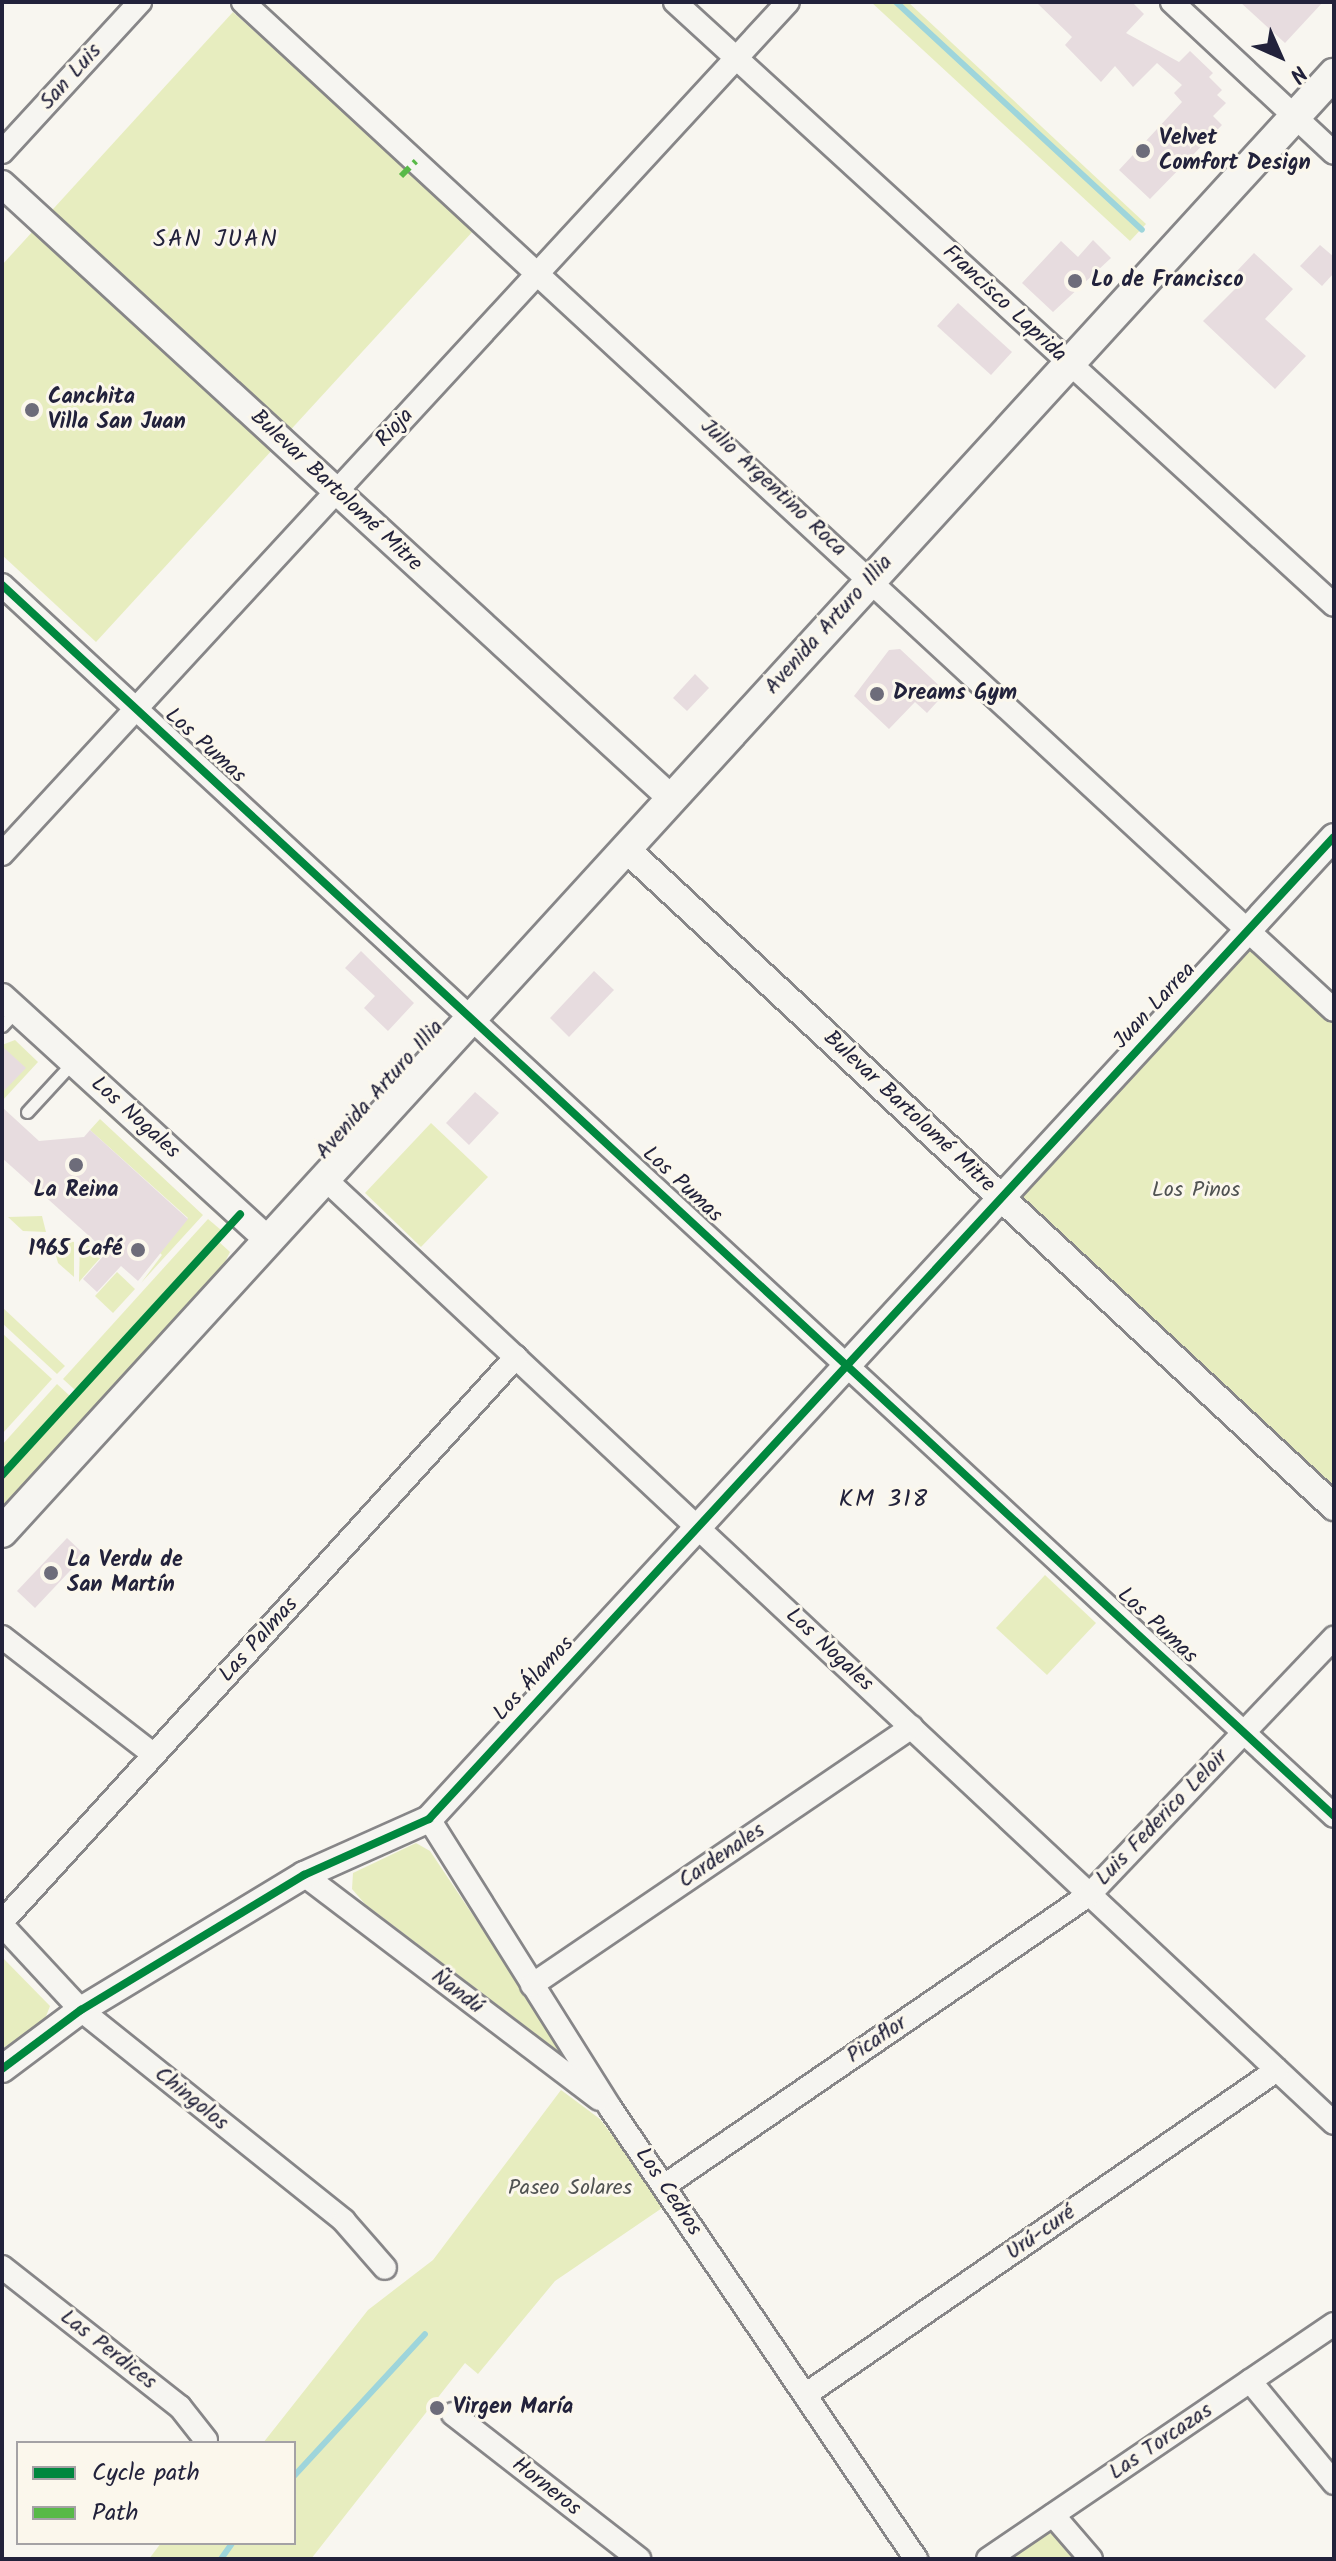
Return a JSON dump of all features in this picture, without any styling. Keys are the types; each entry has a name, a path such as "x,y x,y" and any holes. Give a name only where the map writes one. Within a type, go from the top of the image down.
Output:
{"main road":[{"name":"Avenida Arturo Illia","path":"2,1532 1334,74"}],"street":[{"name":"San Luis","path":"2,152 140,2"},
{"name":"Julio Argentino Roca","path":"243,2 871,578 1334,1010"},
{"name":"Francisco Laprida","path":"675,2 1334,605"},
{"name":"Rioja","path":"2,854 788,2"},
{"path":"1172,2 1334,153"},
{"name":"Bulevar Bartolomé Mitre","path":"2,184 671,798"},
{"name":"Los Pumas","path":"2,585 473,1015 1334,1816"},
{"name":"Juan Larrea","path":"1001,1199 1334,837"},
{"name":"Bulevar Bartolomé Mitre","path":"625,848 1334,1507"},
{"name":"Los Nogales","path":"7,1011 73,1062 268,1240"},
{"name":"Los Nogales","path":"324,1178 1334,2123"},
{"name":"Los Álamos","path":"2,2069 81,2010 304,1875 429,1819 1001,1199"},
{"name":"Las Palmas","path":"2,1924 516,1357"},
{"path":"2,1637 154,1755"},
{"name":"Luis Federico Leloir","path":"1090,1894 1334,1638"},
{"name":"Cardenales","path":"532,1985 912,1727"},
{"name":"Los Cedros","path":"429,1819 611,2109 916,2559"},
{"name":"Ñandú","path":"304,1875 611,2109"},
{"name":"Picaflor","path":"664,2186 1090,1894"},
{"name":"Chingolos","path":"2,1924 81,2010 344,2221 385,2268"},
{"name":"Urú-curé","path":"805,2395 1277,2070"},
{"name":"Las Perdices","path":"2,2267 180,2407 206,2440"},
{"name":"Las Torcazas","path":"988,2559 1334,2324"},
{"path":"1250,2381 1334,2483"},
{"name":"Horneros","path":"453,2414 639,2559"},
{"path":"1053,2515 1091,2559"}],"lane":[{"path":"27,1112 73,1062"}],"green space":[{"path":"871,2 908,2 1146,224 1130,241"},
{"path":"233,12 474,230 96,642 2,555 2,265"},
{"name":"Los Pinos","path":"1249,931 1334,1010 1334,1507 1001,1199"},
{"path":"15,1040 38,1062 2,1101 2,1045"},
{"path":"68,1072 231,1218 226,1223 65,1076"},
{"path":"100,1119 203,1215 141,1283 162,1255 158,1251 188,1218 90,1130"},
{"path":"431,1123 488,1177 421,1247 365,1193"},
{"path":"42,1216 46,1232 23,1231 8,1217"},
{"path":"208,1219 221,1230 75,1390 63,1379"},
{"path":"51,1238 74,1242 74,1277 58,1263"},
{"path":"80,1238 101,1257 79,1282"},
{"path":"218,1241 230,1252 218,1276 2,1513 2,1480"},
{"path":"117,1272 135,1289 113,1313 95,1296"},
{"path":"2,1307 65,1366 57,1374 2,1323"},
{"path":"2,1333 52,1379 2,1434"},
{"path":"57,1384 70,1396 2,1470 2,1445"},
{"path":"1045,1575 1096,1623 1047,1675 996,1628"},
{"path":"416,1843 430,1851 570,2060 365,1904 352,1889 353,1873"},
{"path":"2,1957 50,2006 45,2019 2,2049"},
{"name":"Paseo Solares","path":"561,2090 600,2119 665,2206 555,2281 478,2374 465,2363 311,2559 149,2559 160,2545 296,2545 296,2441 265,2441 368,2310 433,2260"},
{"path":"1045,2531 1055,2532 1077,2559 1004,2559"}],"building":[{"path":"1036,2 1132,2 1144,14 1126,33 1179,62 1190,51 1213,73 1209,77 1222,90 1217,95 1226,103 1213,116 1222,125 1150,199 1119,170 1182,102 1174,93 1182,85 1157,63 1133,87 1115,66 1101,82 1065,45 1072,37"},
{"path":"1240,2 1323,2 1285,43"},
{"path":"1093,240 1111,258 1053,312 1022,283 1061,241 1078,257"},
{"path":"1320,245 1334,257 1334,273 1322,286 1300,266"},
{"path":"1254,253 1293,289 1265,319 1306,356 1275,389 1203,321 1244,280 1236,272"},
{"path":"958,303 1012,352 991,375 937,326"},
{"path":"900,649 946,692 927,713 915,702 889,729 854,696 889,650"},
{"path":"695,674 709,688 687,711 673,698"},
{"path":"361,951 414,1003 388,1031 364,1008 375,996 345,968"},
{"path":"594,971 614,990 569,1037 550,1018"},
{"path":"2,1046 26,1068 2,1093"},
{"path":"475,1092 499,1113 469,1145 446,1123"},
{"path":"2,1107 39,1141 84,1137 90,1130 188,1219 138,1281 121,1266 97,1292 83,1279 107,1252 2,1158"},
{"name":"La Verdu de San Martín","path":"67,1538 85,1555 35,1608 17,1591"}],"waterway":[{"path":"896,2 1142,230"},
{"path":"296,2474 425,2334"},
{"path":"221,2559 231,2545"}],"marked path":[{"path":"401,176 416,161"}],"cycle path":[{"path":"2,585 1334,1816"},
{"path":"2,2069 81,2010 304,1875 429,1819 1334,837"},
{"path":"2,1475 240,1214"}],"place":[{"name":"Velvet Comfort Design","path":"1143,151"},
{"name":"Lo de Francisco","path":"1075,281"},
{"name":"Canchita Villa San Juan","path":"32,410"},
{"name":"Dreams Gym","path":"877,694"},
{"name":"La Reina","path":"76,1165"},
{"name":"1965 Café","path":"138,1250"},
{"name":"La Verdu de San Martín","path":"51,1573"},
{"name":"Virgen María","path":"437,2408"}],"district":[{"name":"SAN JUAN","path":"216,240"},
{"name":"KM 318","path":"884,1500"}]}
